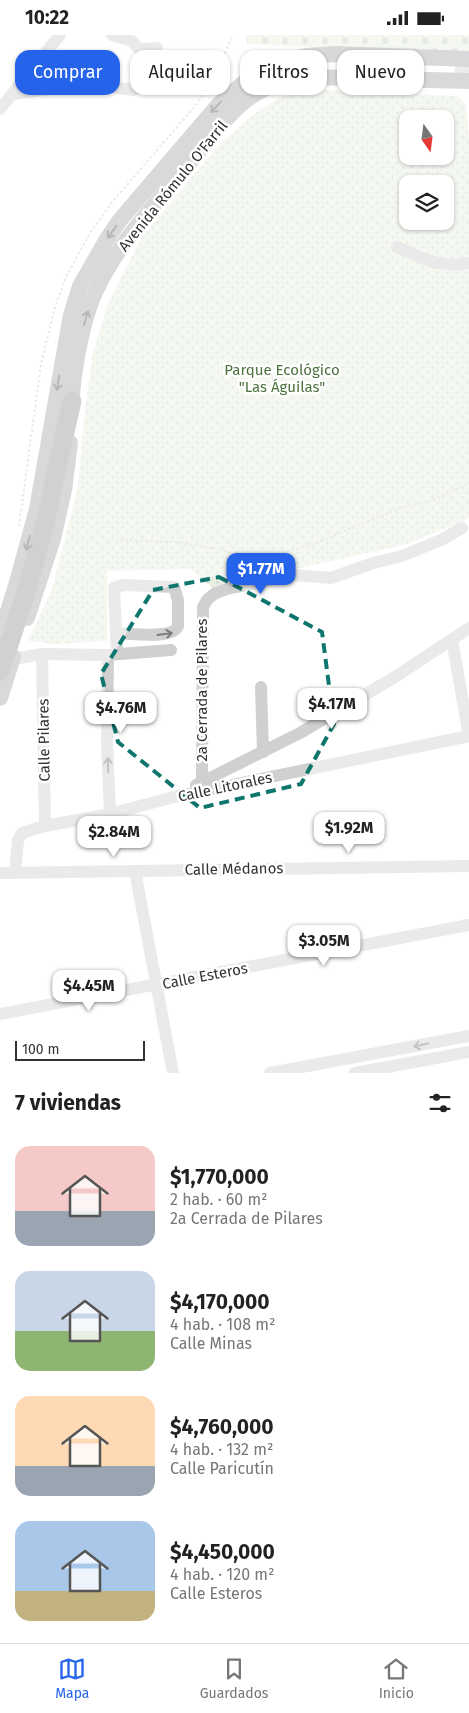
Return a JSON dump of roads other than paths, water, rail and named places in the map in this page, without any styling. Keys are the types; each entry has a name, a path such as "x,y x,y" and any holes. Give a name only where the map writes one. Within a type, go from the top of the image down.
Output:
{"highway":[{"path":"7,657 48,515 72,401"}],"main road":[{"name":"Avenida Rómulo O'Farril","path":"327,55 469,59"},
{"path":"327,65 451,75 469,92"},
{"name":"Avenida Rómulo O'Farril","path":"0,698 7,657 46,562 64,490 70,441 72,401 84,327 90,305 99,284 124,242 240,105 270,87 298,78 313,77 451,75 469,81"},
{"name":"Avenida Rómulo O'Farril","path":"0,637 37,509 63,353 71,315 80,286 120,220 202,123 228,95 240,87"},
{"path":"0,643 8,651 14,649 7,657"}],"street":[{"path":"0,109 60,35"},
{"path":"112,35 132,41 141,49 157,48"},
{"path":"13,94 85,84 130,90"},
{"path":"397,247 433,263 445,265 469,263"},
{"name":"2a Cerrada de Pilares","path":"202,781 203,607 207,600 214,594 227,589 278,577 294,575 331,577 402,555 441,540 462,528"},
{"path":"110,814 107,742 116,633 114,588 123,585 174,587 178,600 178,629 174,633 160,635 116,633"},
{"path":"174,797 202,781 300,733 395,677 469,628"},
{"path":"452,640 469,736"},
{"path":"7,657 42,654 113,654 171,650"},
{"name":"Calle Pilares","path":"42,654 45,826"},
{"path":"261,687 263,752"},
{"name":"Calle Litorales","path":"15,873 20,835 45,826 110,814 174,797 469,736"},
{"name":"Calle Médanos","path":"0,873 469,866"},
{"path":"135,871 173,1073"},
{"name":"Calle Esteros","path":"0,1015 469,925"},
{"path":"270,1073 469,1036"},
{"path":"356,1073 469,1052"}],"tunnel":[{"path":"455,69 469,72"}],"park label":[{"name":"Parque Ecológico \"Las Águilas\"","path":"282,378"}]}
